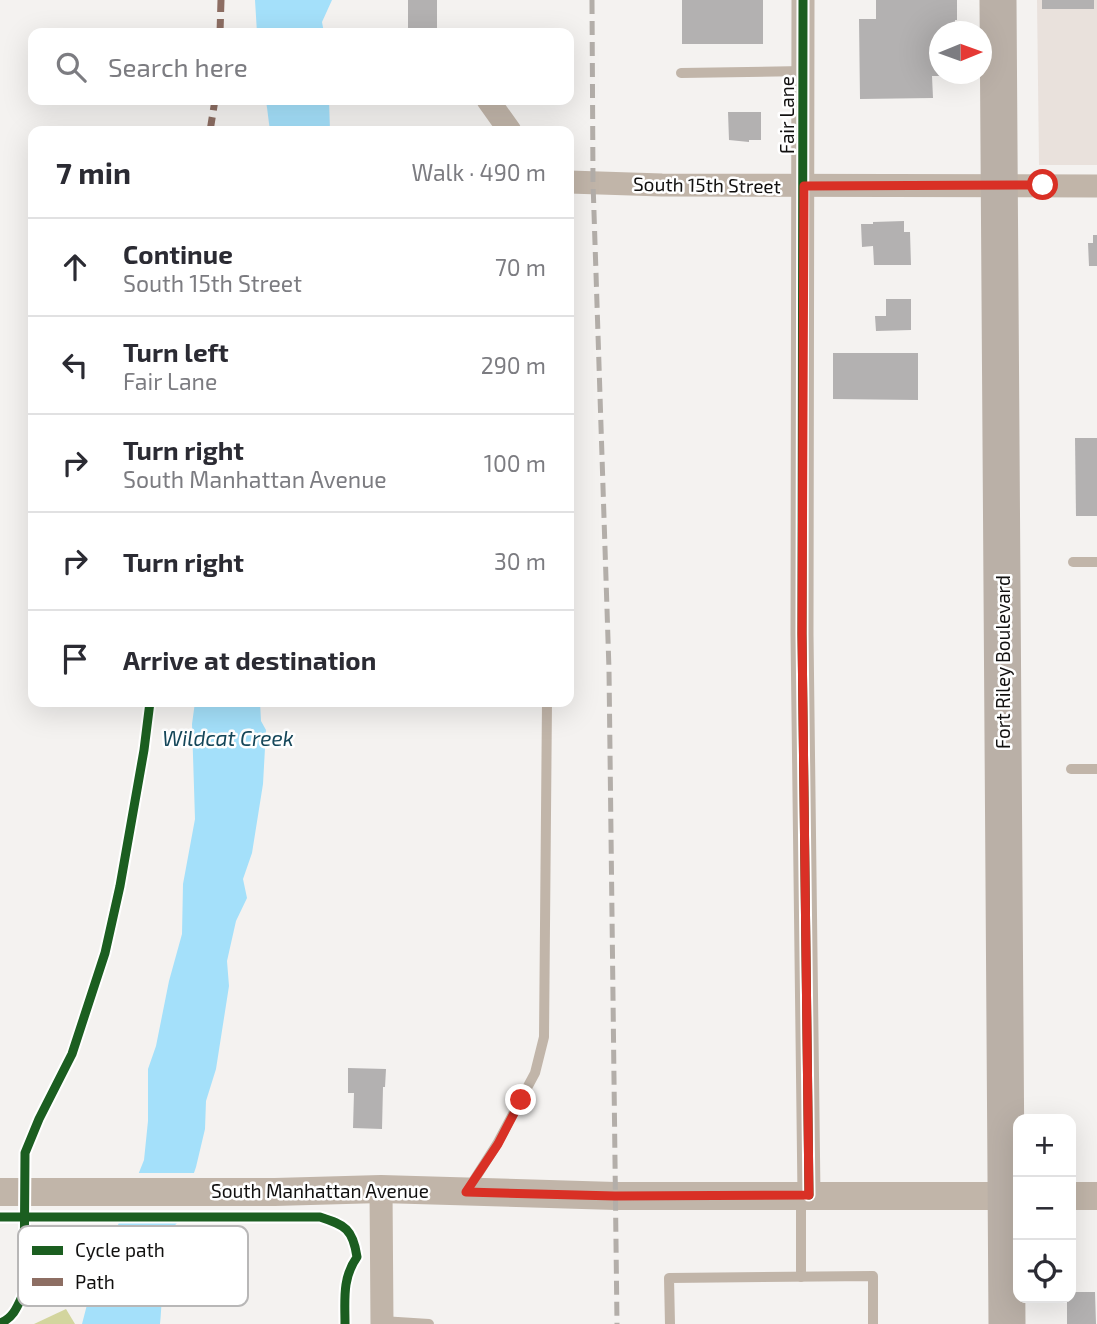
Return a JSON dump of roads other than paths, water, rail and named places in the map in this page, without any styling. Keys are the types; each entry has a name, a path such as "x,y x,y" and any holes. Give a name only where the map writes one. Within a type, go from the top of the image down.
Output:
{"highway":[{"name":"Fort Riley Boulevard","path":"998,0 1012,1196 1007,1324"}],"street":[{"name":"Fair Lane","path":"803,0 805,1195"},
{"path":"492,105 506,126"},
{"name":"South 15th Street","path":"574,182 804,186 1097,186"},
{"path":"381,1189 382,1323"},
{"name":"South Manhattan Avenue","path":"0,1192 275,1192 381,1189 615,1196 1012,1196"},
{"path":"1076,1196 1097,1196"}],"lane":[{"path":"681,73 804,71"},
{"path":"1073,562 1097,562"},
{"path":"466,1192 498,1144 535,1073 544,1037 547,707"},
{"path":"1071,769 1097,769"},
{"path":"801,1277 805,1195"},
{"path":"670,1324 669,1278 873,1276 873,1324"},
{"path":"382,1323 429,1324"}],"water":[{"path":"255,0 332,0 322,22 323,28 257,28"},
{"path":"267,105 329,105 330,126 269,126"},
{"name":"Wildcat Creek","path":"194,707 260,707 261,721 266,730 263,784 252,853 243,879 247,898 236,921 227,961 229,986 216,1069 206,1101 205,1129 196,1167 177,1223 174,1226 118,1226 144,1160 148,1121 148,1069 156,1046 182,934 183,884 195,819 192,724"},
{"name":"Wildcat Creek","path":"87,1306 161,1306 160,1324 82,1324"}],"railway":[{"path":"592,0 593,182 609,670 617,1324"}]}
